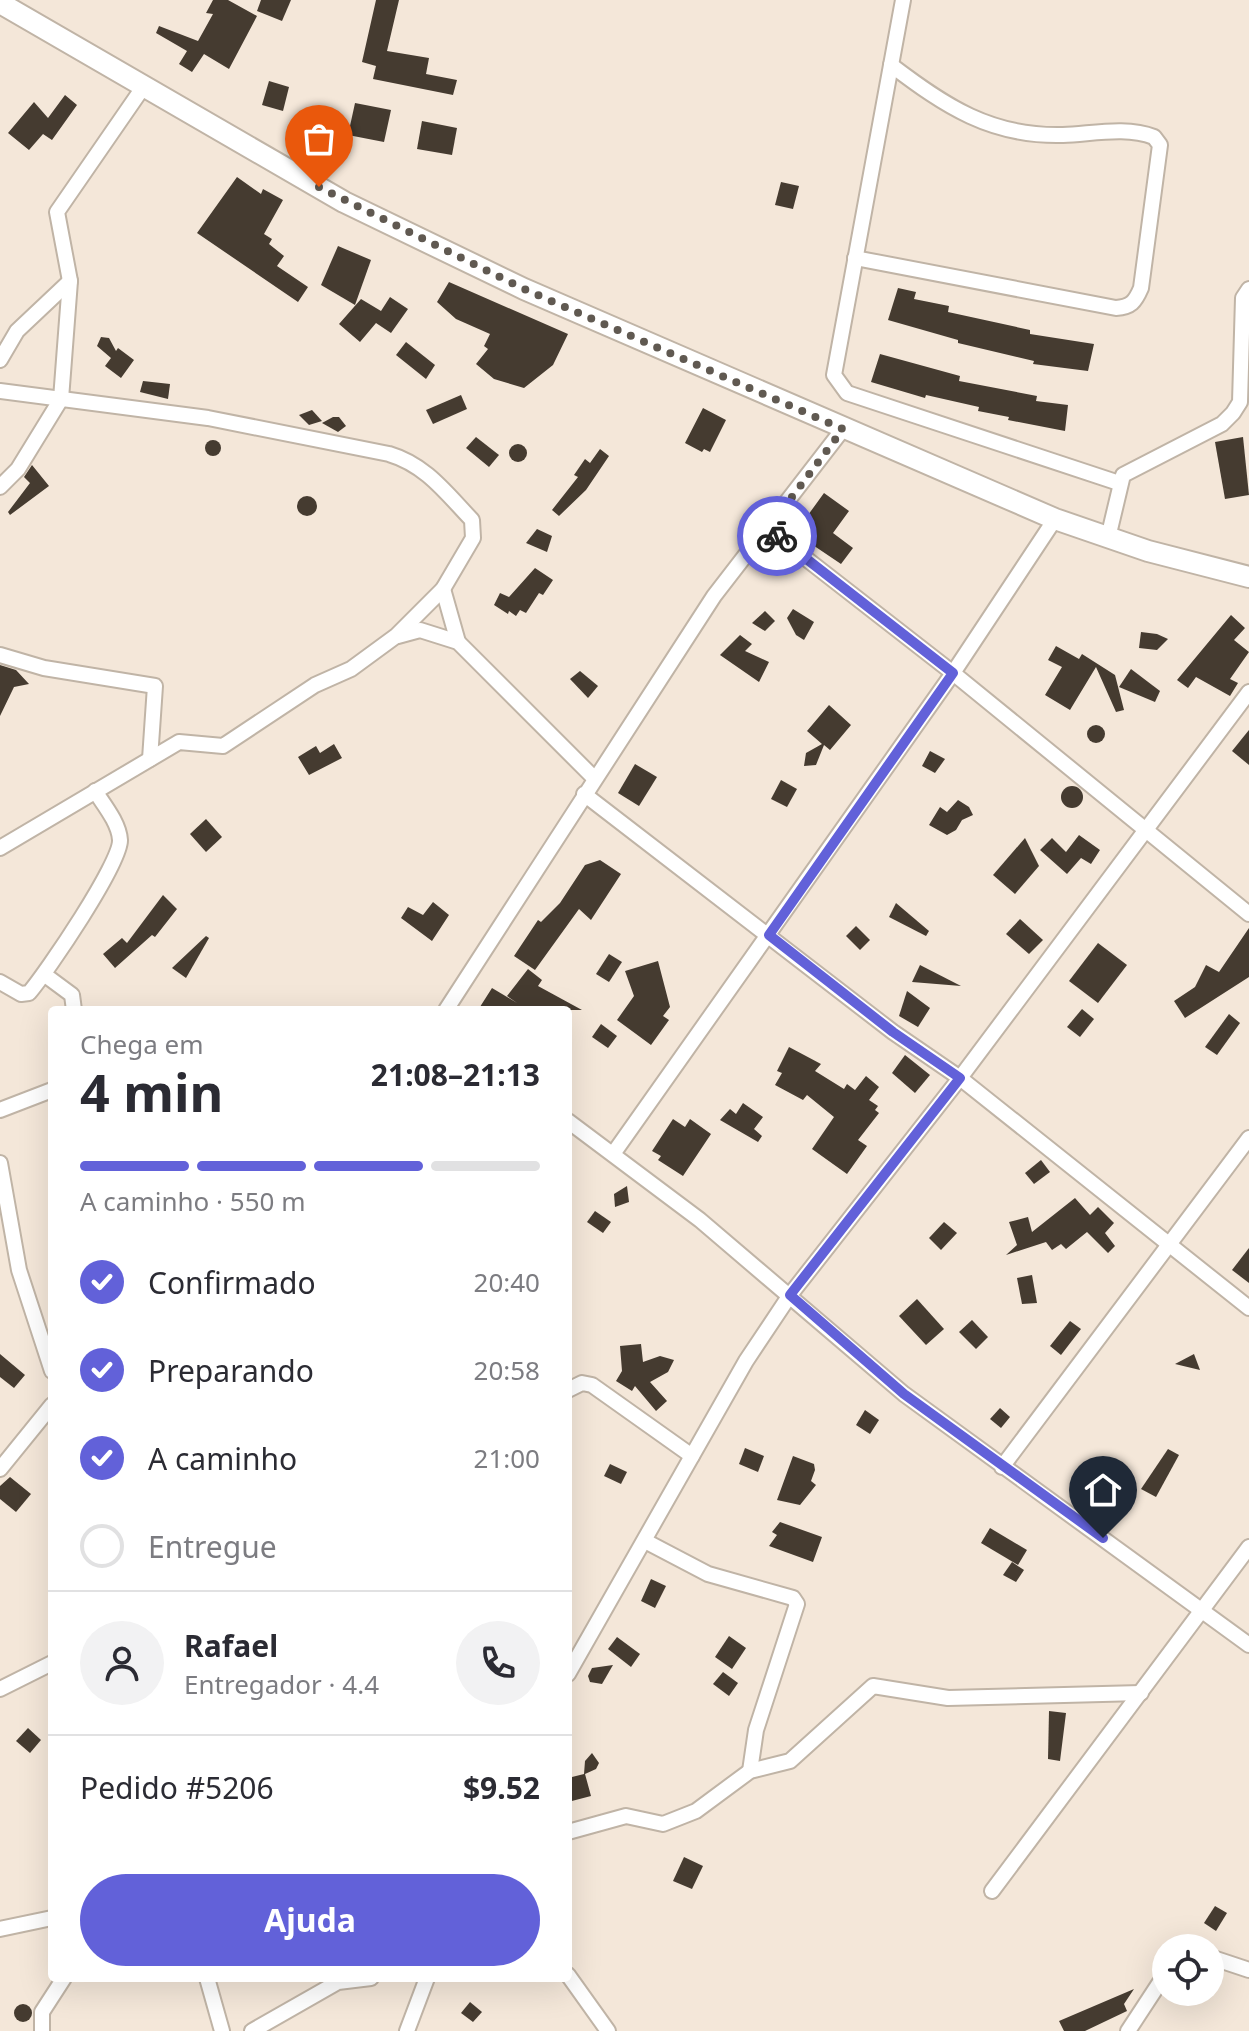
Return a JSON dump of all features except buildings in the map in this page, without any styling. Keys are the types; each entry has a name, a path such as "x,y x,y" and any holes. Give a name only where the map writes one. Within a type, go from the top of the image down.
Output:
{"main road":[{"path":"0,3 358,208 524,289 1055,519 1108,538 1249,577"}],"street":[{"path":"903,0 834,375 847,393 1119,483"},
{"path":"855,258 1116,308 1135,302 1141,288 1160,145 1154,137 1118,132 1037,134 978,121 953,111 891,65"},
{"path":"0,487 18,469 61,399 70,281 57,212 144,86"},
{"path":"0,360 17,331 70,281"},
{"path":"1108,538 1123,475 1222,424 1240,402 1243,298 1249,289"},
{"path":"0,391 208,418 411,460 472,520 474,527 473,538 457,570 443,589 396,636 351,669 315,685 223,746 179,742 0,848"},
{"path":"449,1006 714,596 843,429"},
{"path":"613,1154 953,673 1055,519"},
{"path":"768,529 953,673 1249,914"},
{"path":"443,589 458,642"},
{"path":"396,636 420,630 458,642 594,778"},
{"path":"0,655 44,668 155,686 150,759"},
{"path":"572,1667 746,1361 790,1295 960,1078 1249,692"},
{"path":"0,982 21,994 29,993 45,975 118,855 118,828 95,791"},
{"path":"584,794 893,1032 960,1078 1166,1246 1249,1308"},
{"path":"45,975 72,995 73,1006"},
{"path":"0,1110 48,1092"},
{"path":"572,1124 790,1295 904,1394 1249,1645"},
{"path":"1002,1467 1249,1138"},
{"path":"0,1163 19,1270 48,1359"},
{"path":"572,1388 582,1383 592,1385 692,1456"},
{"path":"0,1469 48,1410"},
{"path":"645,1541 708,1574 793,1598 797,1604 756,1730 750,1771"},
{"path":"992,1891 1249,1547"},
{"path":"0,1689 48,1665"},
{"path":"572,1831 626,1816 663,1824 696,1811 750,1771 790,1761 873,1686 948,1698 1141,1693"},
{"path":"0,1929 48,1919"},
{"path":"1224,1962 1249,1970"},
{"path":"572,1981 608,2031"},
{"path":"42,2031 42,2012 61,1982"},
{"path":"208,1982 222,2031"},
{"path":"252,2031 338,1982"},
{"path":"407,2031 425,1982"},
{"path":"1128,2031 1152,1994"}],"way so far":[{"path":"319,187 524,289 843,429 768,529 777,536"}],"route":[{"path":"777,536 953,673 769,935 893,1032 960,1078 790,1295 904,1394 1103,1538"}]}
